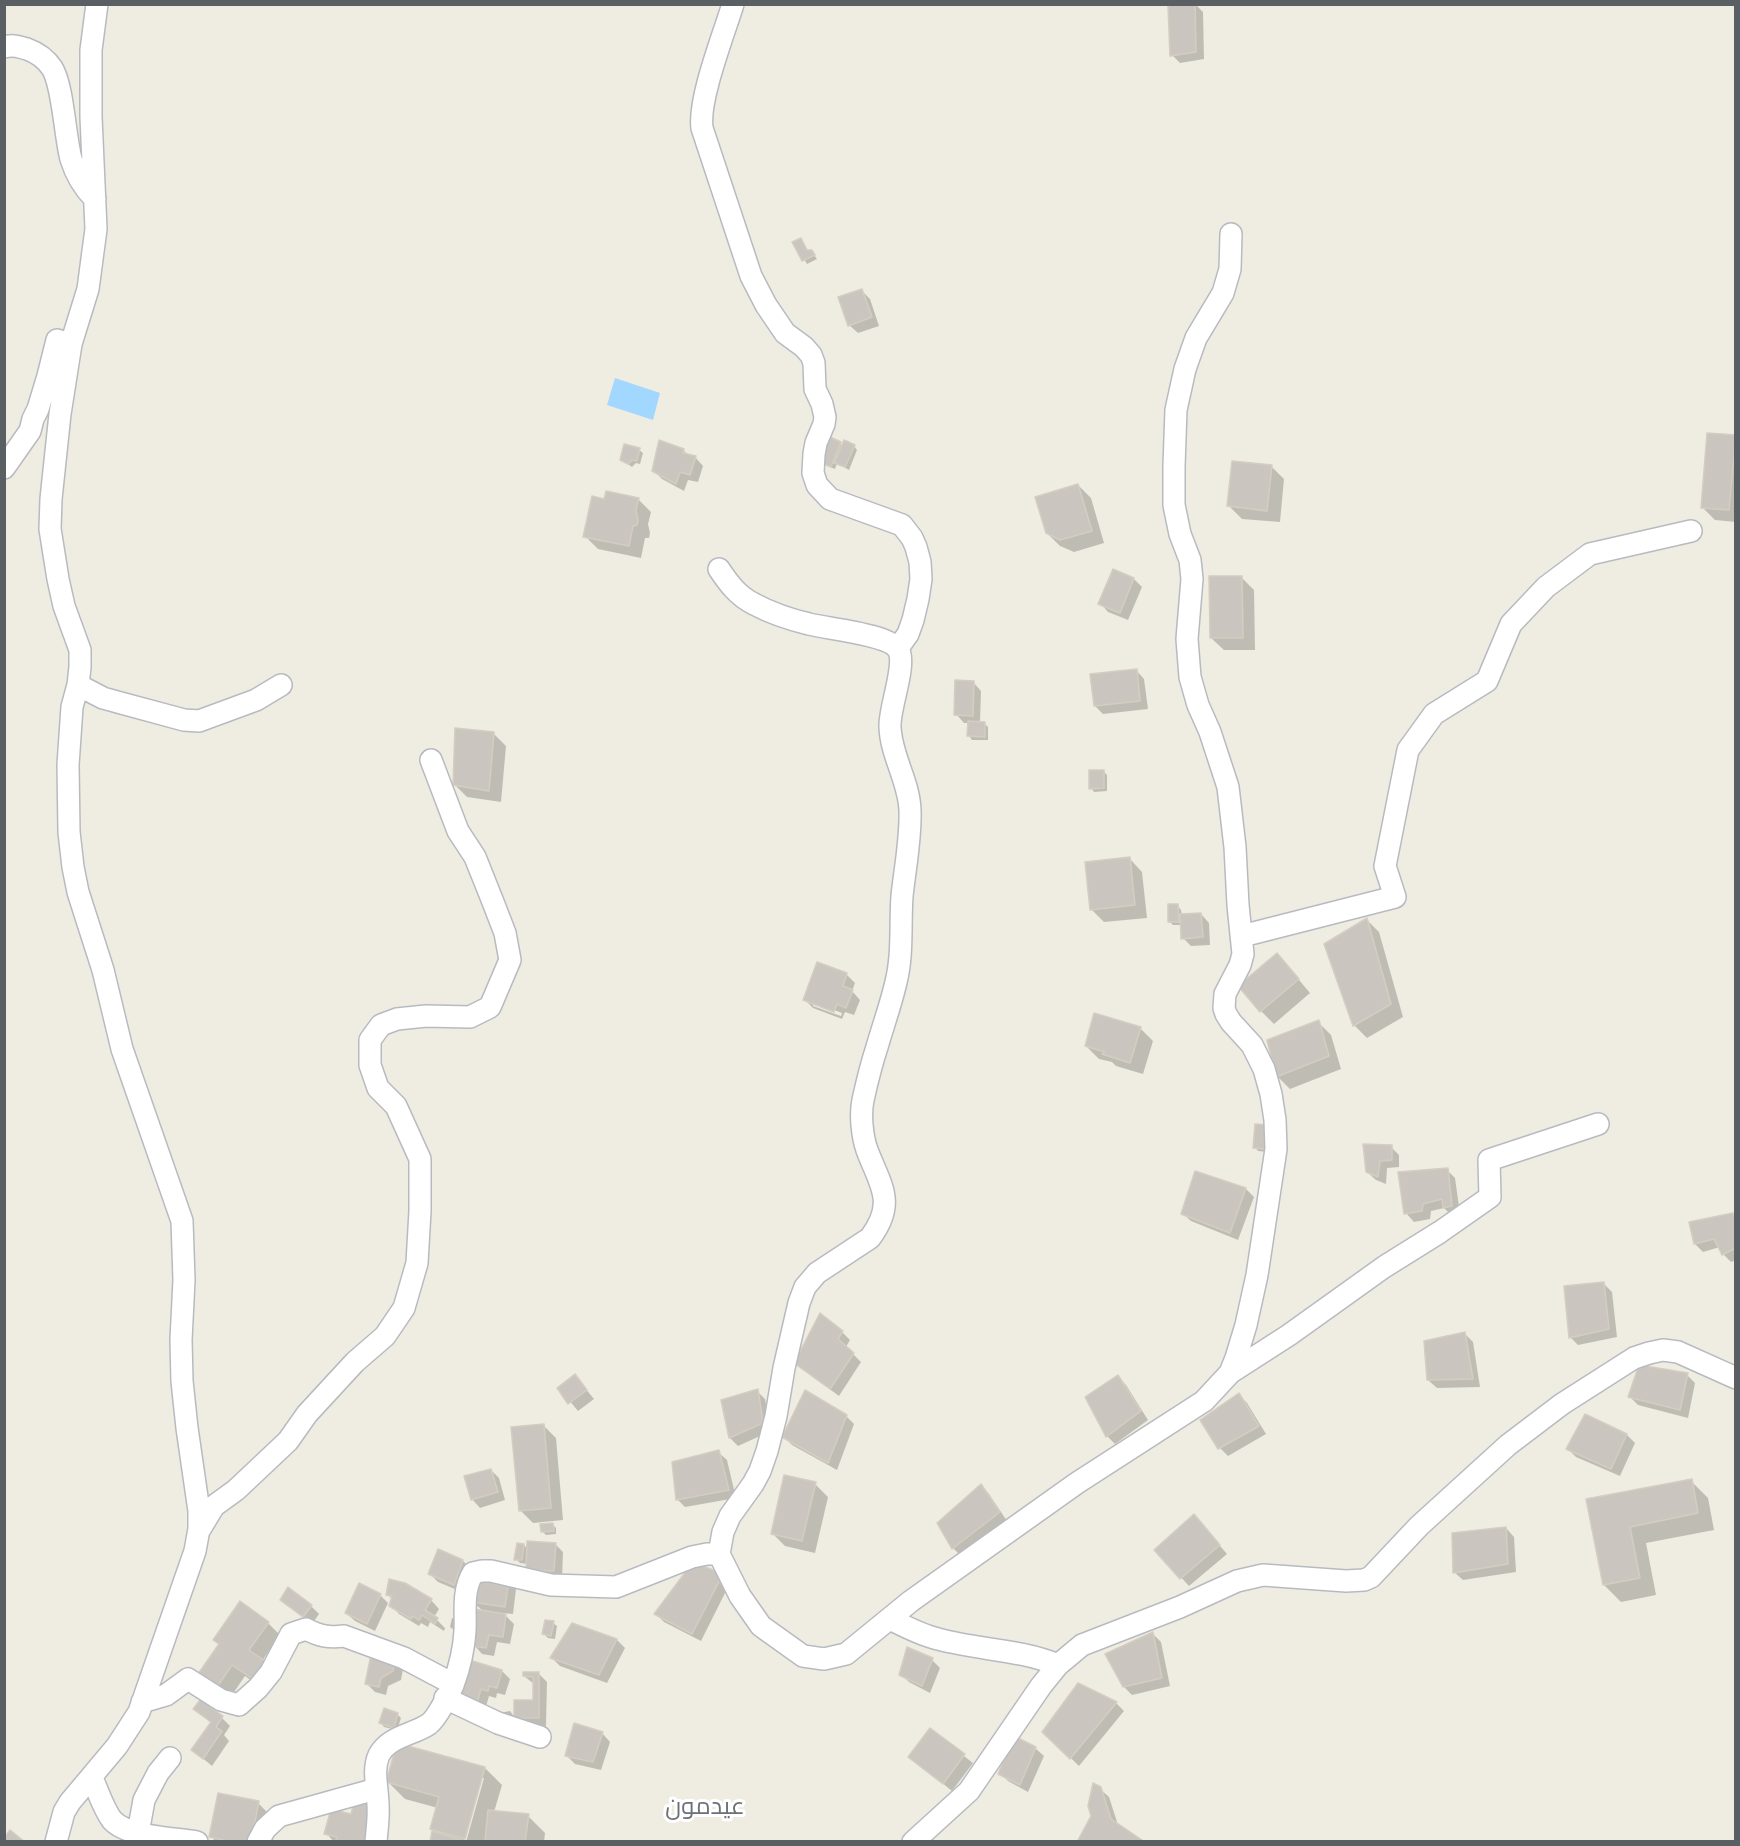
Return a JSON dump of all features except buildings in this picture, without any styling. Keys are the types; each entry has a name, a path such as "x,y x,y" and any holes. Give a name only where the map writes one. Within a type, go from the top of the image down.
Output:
{"street":[{"path":"56,1842 64,1812 123,1737 139,1712 195,1551 199,1529 198,1494 182,1381 184,1270 182,1221 124,1059 103,970 84,915 73,867 69,832 68,765 72,707 81,667 80,650 64,606 58,579 50,529 51,499 60,414 71,344 88,289 96,229 91,117 91,50 97,4"},
{"path":"733,4 708,83 701,114 702,128 751,276 766,305 785,333 804,347 814,363 814,389 822,404 825,417 814,454 813,473 817,485 830,499 902,525 916,547 921,579 918,599 908,634 897,648"},
{"path":"4,47 12,45 30,50 42,56 54,70 77,176 84,188 95,199"},
{"path":"1230,1373 1246,1325 1257,1275 1276,1149 1275,1120 1273,1102 1264,1069 1252,1045 1231,1022 1224,1008 1225,994 1243,954 1234,828 1228,787 1190,677 1187,639 1192,579 1190,560 1180,534 1174,505 1174,437 1176,410 1190,353 1196,338 1223,293 1230,269 1232,234"},
{"path":"4,468 30,431 57,340 71,344"},
{"path":"1242,936 1395,897 1385,866 1408,750 1434,714 1487,681 1511,624 1546,586 1590,554 1691,531"},
{"path":"719,569 729,585 755,605 809,624 881,639 897,648 900,654 900,670 890,725 896,759 905,783 910,809 902,896 901,953 896,985 862,1104 866,1148 882,1184 884,1211 870,1238 817,1273 805,1287 784,1368 767,1451 753,1484 730,1516 723,1532 719,1554 740,1596 760,1626 788,1647 803,1656 824,1659 846,1654 911,1601 1077,1483 1204,1401 1230,1373 1490,1197 1489,1160 1598,1124"},
{"path":"78,685 121,704 184,720 199,721 256,700 281,685"},
{"path":"199,1529 214,1506 236,1490 288,1441 307,1414 355,1362 385,1336 404,1308 417,1263 420,1159 396,1106 378,1088 369,1065 370,1040 381,1025 397,1019 426,1016 470,1017 490,1007 510,960 505,933 494,902 475,857 458,831 431,760"},
{"path":"913,1842 969,1791 1022,1712 1058,1665 1082,1645 1180,1607 1237,1581 1263,1575 1346,1581 1364,1580 1371,1577 1419,1526 1508,1445 1562,1404 1634,1358 1663,1350 1678,1352 1736,1378"},
{"path":"375,1842 378,1804 376,1768 379,1756 396,1739 431,1723 449,1691 462,1653 465,1633 465,1597 473,1573 491,1571 551,1585 616,1587 692,1557 719,1554"},
{"path":"890,1619 920,1634 939,1640 1019,1653 1058,1665"},
{"path":"142,1702 166,1695 188,1679 221,1700 238,1705 258,1688 271,1672 291,1635 306,1629 318,1636 344,1636 404,1658 498,1723 540,1737"},
{"path":"126,1834 158,1773 170,1758"},
{"path":"92,1778 108,1813 126,1834 197,1842"},
{"path":"258,1842 265,1829 279,1816 376,1789"}],"water":[{"path":"615,378 660,393 653,420 607,405"}],"district":[{"name":"عيدمون","path":"705,1807"}]}
